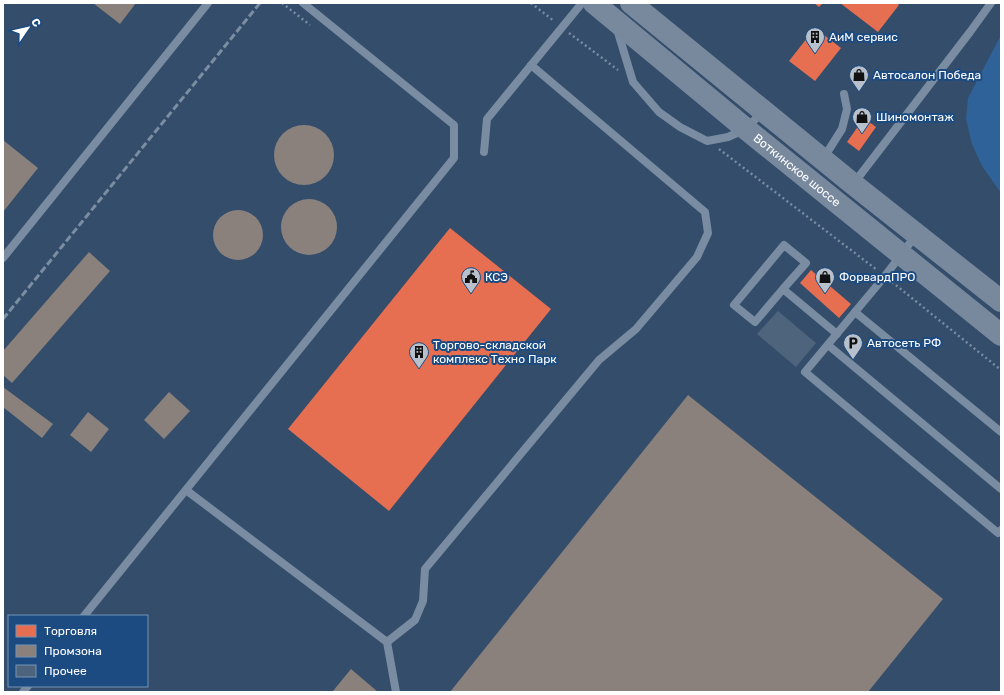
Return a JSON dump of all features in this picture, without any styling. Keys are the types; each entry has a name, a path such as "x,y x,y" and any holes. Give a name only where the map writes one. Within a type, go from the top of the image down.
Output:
{"main road":[{"name":"Воткинское шоссе","path":"594,3 746,129 1001,335"},
{"name":"Воткинское шоссе","path":"631,3 853,184 1001,301"}],"lane":[{"path":"3,258 208,3"},
{"path":"85,615 454,158 454,125 303,3"},
{"path":"484,152 486,119 582,3"},
{"path":"853,184 991,3"},
{"path":"615,21 633,82 659,112 680,127 707,141 728,138 746,129 763,111"},
{"path":"387,642 415,620 423,601 425,569 599,360 636,329 697,257 708,233 705,212 531,65"},
{"path":"823,159 842,128 847,109 844,94"},
{"path":"917,234 885,276 805,372 998,534 1001,530"},
{"path":"784,245 806,263 783,289 755,322 734,305 784,245"},
{"path":"783,289 837,334"},
{"path":"855,312 1001,432"},
{"path":"828,345 1001,489"},
{"path":"186,490 387,642 396,692"}],"path":[{"path":"531,3 633,82"},
{"path":"707,141 885,276 1001,370"}],"shaded area":[{"path":"1001,35 1001,193 982,166 972,144 966,119 968,98"}],"building: Торговля":[{"path":"814,3 823,3 819,7"},
{"path":"840,3 896,3 899,5 878,32"},
{"name":"АиМ сервис","path":"815,28 841,48 815,81 789,61"},
{"name":"Шиномонтаж","path":"864,118 876,127 859,151 847,142"},
{"name":"Торгово-складской комплекс Техно Парк","path":"450,228 551,309 389,511 288,429"},
{"name":"ФорвардПРО","path":"811,270 851,304 839,318 800,283"}],"building: Промзона":[{"path":"93,3 136,3 120,24"},
{"path":"304,125 320,130 325,134 329,139 334,155 329,171 325,176 320,180 304,185 288,180 283,176 279,171 274,155 279,139 283,134 288,130"},
{"path":"3,140 38,168 3,212"},
{"path":"309,199 324,204 332,212 337,227 332,242 324,250 309,255 294,250 286,242 281,227 286,212 294,204"},
{"path":"233,210 243,210 256,217 263,230 263,240 256,253 243,260 233,260 224,256 217,249 213,240 213,230 217,221 224,214"},
{"path":"89,252 110,271 12,383 3,375 3,351"},
{"path":"3,387 53,424 42,438 3,407"},
{"path":"169,392 190,411 164,439 144,420"},
{"path":"688,395 943,599 868,692 450,692"},
{"path":"88,412 109,429 91,452 70,435"},
{"path":"351,669 378,692 334,692 333,691"}],"building: Прочее":[{"path":"778,311 816,343 796,367 757,334"}],"railway":[{"path":"3,319 260,3"}],"place":[{"name":"АиМ сервис","path":"815,54"},
{"name":"Автосалон Победа","path":"859,92"},
{"name":"Шиномонтаж","path":"862,134"},
{"name":"КСЭ","path":"471,294"},
{"name":"ФорвардПРО","path":"825,294"},
{"name":"Автосеть РФ","path":"853,360"},
{"name":"Торгово-складской комплекс Техно Парк","path":"419,369"}]}
